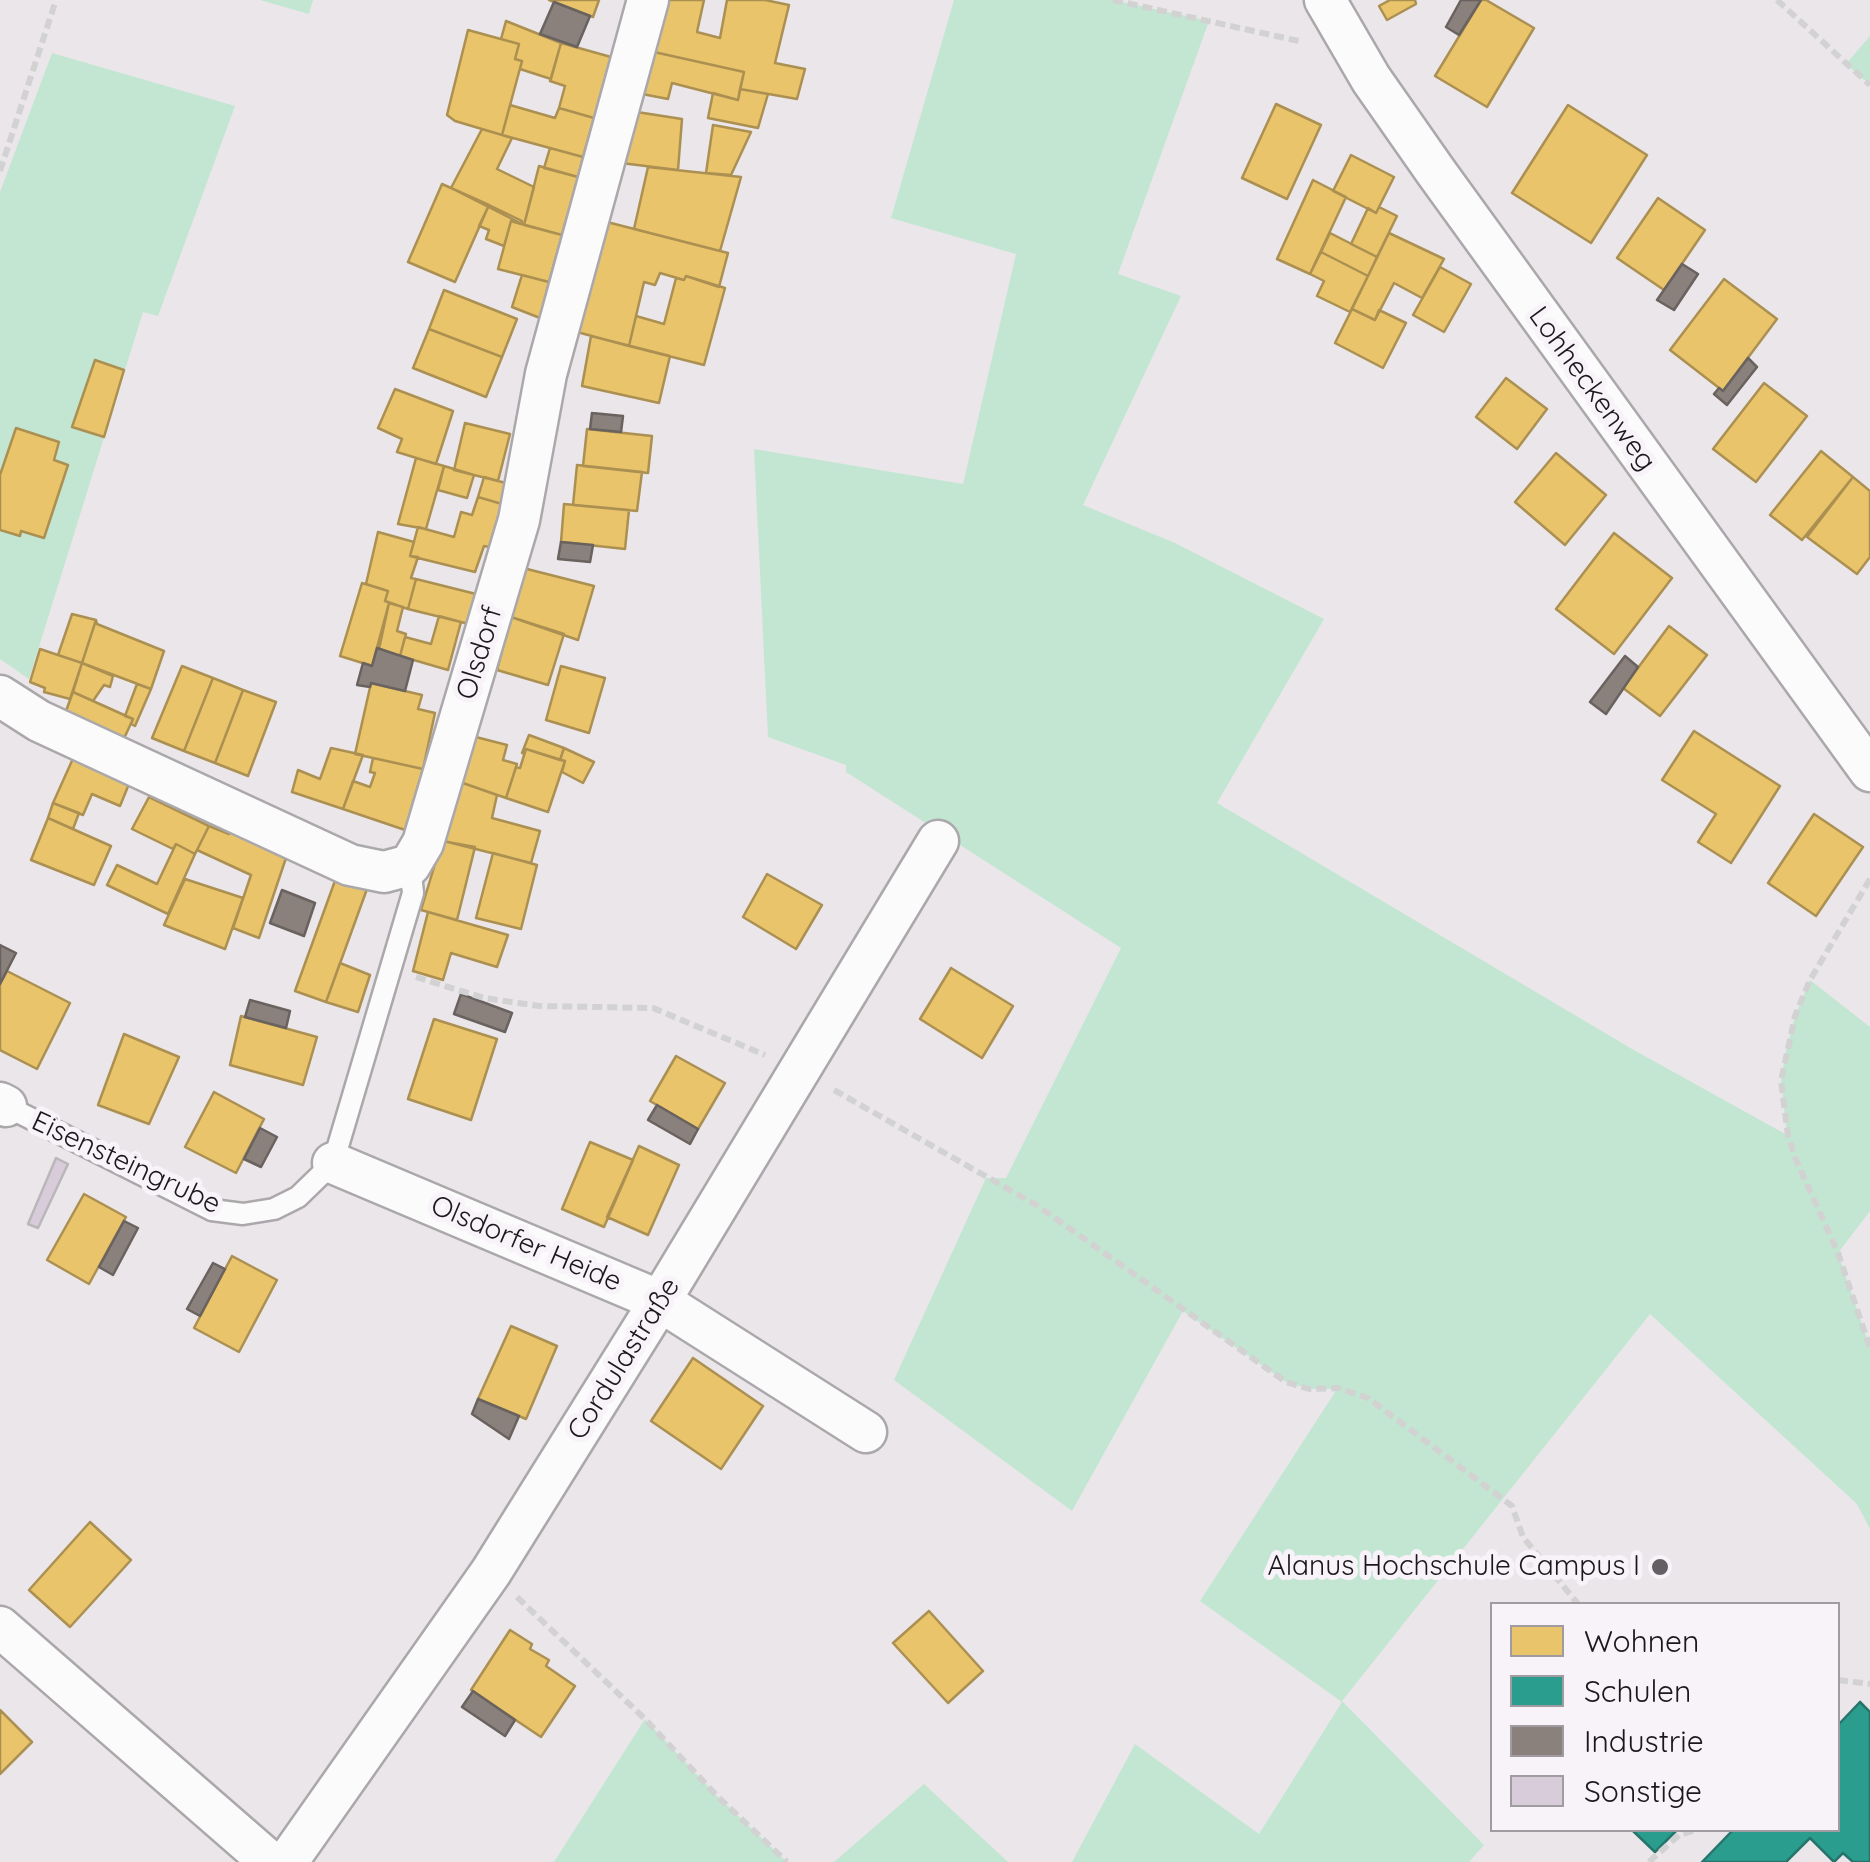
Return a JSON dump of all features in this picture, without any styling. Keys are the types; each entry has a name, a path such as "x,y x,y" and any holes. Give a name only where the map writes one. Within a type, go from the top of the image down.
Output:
{"street":[{"name":"Olsdorf","path":"410,866 423,843 519,520 546,374 648,0"},
{"name":"Lohheckenweg","path":"1325,0 1354,52 1504,268 1870,771"},
{"path":"0,696 39,721 350,866 384,872 410,866"},
{"name":"Cordulastraße","path":"288,1862 490,1572 938,841"},
{"name":"Olsdorfer Heide","path":"337,1151 660,1300 866,1432"},
{"path":"0,1627 270,1862"}],"lane":[{"path":"337,1151 413,892 410,866"},
{"name":"Eisensteingrube","path":"3,1104 212,1210 244,1214 274,1209 298,1198 337,1151"}],"path":[{"path":"0,171 56,0"},
{"path":"1113,0 1354,52"},
{"path":"1777,0 1870,84"},
{"path":"1870,879 1810,980 1795,1016 1781,1081 1788,1136 1796,1160 1838,1253 1870,1348"},
{"path":"390,969 502,1000 539,1006 652,1008 800,1070 1038,1206 1286,1382 1309,1389 1338,1388 1368,1398 1512,1506 1523,1537 1576,1602"},
{"path":"490,1572 644,1718 787,1862"},
{"path":"1840,1680 1870,1684"},
{"path":"1649,1862 1679,1835 1689,1832"}],"green space":[{"path":"260,0 313,0 309,14"},
{"path":"954,0 1113,0 1209,21 1118,274 1181,296 1083,505 1175,543 1324,619 1217,803 1632,1049 1787,1135 1781,1081 1795,1016 1810,980 1870,1027 1870,1211 1838,1253 1870,1348 1870,1529 1857,1504 1650,1314 1342,1701 1484,1845 1469,1862 1072,1862 1135,1744 1259,1834 1342,1702 1200,1601 1337,1389 1309,1389 1286,1382 1183,1311 1072,1511 894,1380 986,1178 1006,1178 1121,948 846,772 846,765 768,737 754,449 963,484 1016,254 891,218"},
{"path":"1870,36 1870,85 1846,64"},
{"path":"52,53 235,106 158,316 143,312 29,679 0,659 0,192"},
{"path":"645,1719 717,1796 787,1862 554,1862"},
{"path":"924,1784 1008,1862 834,1862"}],"building: Wohnen":[{"path":"549,0 599,0 593,17"},
{"path":"659,0 704,0 697,32 720,38 727,0 765,0 789,5 775,63 805,69 797,99 740,89 744,72 645,50"},
{"path":"1390,0 1415,0 1416,4 1387,20 1379,6"},
{"path":"1481,0 1534,28 1487,107 1435,76"},
{"path":"506,21 561,43 551,79 520,69 522,61 515,59 519,44 501,39"},
{"path":"468,30 519,44 515,59 522,61 502,135 447,115"},
{"path":"561,43 611,57 594,118 559,108 565,86 550,81"},
{"path":"645,50 744,72 738,100 672,83 668,99 632,92"},
{"path":"740,89 768,94 758,128 708,118 713,93 738,100"},
{"path":"1276,104 1321,125 1287,199 1242,178"},
{"path":"510,105 555,118 559,108 594,118 583,157 502,135"},
{"path":"1568,105 1647,155 1591,243 1512,193"},
{"path":"637,112 682,119 678,170 621,163"},
{"path":"713,125 751,132 731,175 706,173"},
{"path":"482,129 512,138 497,169 534,187 524,225 451,188"},
{"path":"550,148 583,157 578,177 544,168"},
{"path":"1351,155 1394,177 1376,213 1333,191"},
{"path":"539,166 578,177 562,235 524,225"},
{"path":"648,167 741,177 720,251 634,229"},
{"path":"1313,180 1346,197 1310,274 1277,259"},
{"path":"442,184 489,205 455,282 408,262"},
{"path":"1658,198 1705,230 1664,290 1617,258"},
{"path":"489,205 522,221 511,221 504,246 486,239 489,230 479,226"},
{"path":"1379,207 1397,216 1377,257 1351,244 1368,208 1376,213"},
{"path":"511,221 562,235 549,282 498,269"},
{"path":"607,222 728,253 719,287 686,276 684,280 660,273 655,285 644,282 629,346 577,332"},
{"path":"1330,233 1377,257 1368,276 1321,252"},
{"path":"1389,233 1444,259 1422,298 1394,283 1375,320 1352,309"},
{"path":"1321,252 1368,276 1350,312 1317,296 1324,281 1310,274"},
{"path":"1440,267 1471,284 1444,332 1413,315"},
{"path":"522,275 549,282 540,318 512,307"},
{"path":"686,276 725,288 704,365 629,346 636,316 664,324 676,278 684,280"},
{"path":"1724,279 1777,319 1723,391 1670,350"},
{"path":"444,290 517,319 502,357 429,329"},
{"path":"1352,309 1375,320 1379,310 1406,323 1383,368 1335,343"},
{"path":"429,329 502,357 486,397 413,368"},
{"path":"591,336 670,356 659,403 582,386"},
{"path":"95,360 124,370 104,437 72,427"},
{"path":"1506,378 1547,409 1517,449 1476,417"},
{"path":"1764,383 1807,416 1756,482 1713,449"},
{"path":"395,389 453,411 436,464 397,452 402,439 378,428"},
{"path":"465,423 510,434 498,481 454,470"},
{"path":"16,428 59,442 54,460 68,465 44,538 0,530 0,475"},
{"path":"587,429 652,436 648,473 583,466"},
{"path":"1821,451 1853,477 1802,540 1770,515"},
{"path":"1556,453 1606,495 1565,545 1515,502"},
{"path":"416,458 444,466 426,529 398,524"},
{"path":"577,465 642,472 637,511 573,505"},
{"path":"444,466 474,475 467,498 438,490"},
{"path":"484,477 509,484 502,504 478,497"},
{"path":"1853,477 1870,491 1870,557 1857,574 1807,537"},
{"path":"478,497 502,504 489,547 484,546 475,572 410,556 418,527 454,537 461,512 472,515"},
{"path":"564,504 629,510 625,549 561,542"},
{"path":"378,532 414,542 410,556 418,557 408,609 385,601 388,591 366,584"},
{"path":"1614,533 1672,578 1614,654 1556,609"},
{"path":"523,568 594,586 578,640 511,617"},
{"path":"416,579 476,594 469,624 408,609"},
{"path":"362,583 388,591 385,601 389,603 372,666 340,656"},
{"path":"389,603 403,607 397,631 406,634 400,656 379,649"},
{"path":"72,614 96,620 82,663 58,655"},
{"path":"439,616 461,622 448,670 400,656 405,637 431,644"},
{"path":"511,617 564,634 548,685 497,670"},
{"path":"96,620 97,624 164,651 151,689 82,663"},
{"path":"1669,626 1707,655 1660,716 1623,688"},
{"path":"40,649 82,663 70,699 44,692 45,688 30,682"},
{"path":"82,663 113,676 110,687 104,685 93,701 73,692"},
{"path":"182,666 213,678 184,751 152,738"},
{"path":"561,666 605,678 589,733 546,720"},
{"path":"213,678 243,690 215,763 184,751"},
{"path":"371,683 422,695 418,709 435,713 423,769 355,754"},
{"path":"137,684 151,689 135,726 131,724 133,719 125,716"},
{"path":"243,690 276,702 248,776 215,763"},
{"path":"73,692 133,719 121,745 63,719"},
{"path":"1694,731 1780,786 1731,863 1698,842 1716,814 1662,780"},
{"path":"529,735 564,748 560,760 526,749 522,753"},
{"path":"472,736 507,745 503,760 517,764 506,798 460,782"},
{"path":"331,748 363,755 343,809 292,792 298,770 320,779"},
{"path":"564,748 594,762 583,783 562,772"},
{"path":"526,749 565,761 548,812 506,798"},
{"path":"75,754 131,779 120,806 92,794 83,815 53,803"},
{"path":"373,758 423,769 405,830 343,809 353,781 370,787 375,773 370,772"},
{"path":"460,782 497,795 492,818 540,831 531,863 444,841"},
{"path":"149,797 209,826 195,854 176,844 173,849 132,829"},
{"path":"53,803 79,813 73,829 48,818"},
{"path":"1814,814 1863,847 1816,916 1768,883"},
{"path":"48,818 111,846 94,885 31,860"},
{"path":"209,826 229,834 230,831 286,858 259,938 233,928 251,875 197,850"},
{"path":"442,841 475,847 457,920 421,910"},
{"path":"176,844 195,854 168,914 107,885 117,865 157,884"},
{"path":"493,853 537,865 521,929 476,918"},
{"path":"767,874 822,905 796,949 743,917"},
{"path":"336,878 367,889 326,1002 295,991"},
{"path":"185,879 243,898 225,949 164,925"},
{"path":"428,912 508,935 497,967 451,953 443,980 413,971"},
{"path":"340,963 370,975 358,1012 326,1002"},
{"path":"951,968 1013,1006 982,1058 920,1019"},
{"path":"7,971 70,1003 37,1069 0,1050 0,984"},
{"path":"241,1016 317,1037 303,1085 230,1065"},
{"path":"434,1019 497,1039 471,1120 408,1099"},
{"path":"124,1034 179,1057 149,1124 98,1105"},
{"path":"676,1056 725,1083 698,1129 650,1101"},
{"path":"214,1092 264,1119 236,1173 185,1147"},
{"path":"590,1142 633,1160 604,1227 562,1209"},
{"path":"639,1146 679,1165 648,1235 607,1217"},
{"path":"84,1194 126,1217 89,1284 47,1260"},
{"path":"232,1256 277,1280 239,1352 194,1328"},
{"path":"511,1326 557,1346 526,1419 478,1399"},
{"path":"693,1358 763,1406 721,1469 651,1421"},
{"path":"90,1522 131,1560 70,1627 29,1590"},
{"path":"929,1611 983,1671 948,1703 893,1643"},
{"path":"510,1630 549,1660 546,1666 575,1686 541,1737 471,1690"},
{"path":"0,1710 32,1742 0,1774"}],"building: Schulen":[{"path":"1860,1702 1870,1712 1870,1862 1853,1862 1843,1853 1834,1862 1810,1838 1786,1862 1702,1862 1731,1832 1840,1832 1840,1723"},
{"path":"1634,1832 1675,1832 1655,1852"}],"building: Industrie":[{"path":"1461,0 1481,0 1459,35 1446,27"},
{"path":"554,2 590,16 577,47 540,34"},
{"path":"1682,264 1698,274 1674,310 1657,300"},
{"path":"1748,358 1757,367 1727,405 1714,394 1719,388 1723,391"},
{"path":"592,413 623,416 621,432 590,429"},
{"path":"561,542 593,545 590,562 558,559"},
{"path":"377,648 413,660 405,691 371,683 370,687 357,685 363,663 372,666"},
{"path":"1625,656 1638,667 1606,714 1590,702"},
{"path":"282,890 315,903 304,936 270,923"},
{"path":"0,945 16,953 0,984"},
{"path":"461,994 512,1013 505,1032 454,1014"},
{"path":"250,1000 290,1011 286,1028 245,1017"},
{"path":"657,1105 698,1129 690,1144 648,1120"},
{"path":"260,1128 277,1137 261,1167 244,1159"},
{"path":"124,1221 138,1228 113,1275 99,1267"},
{"path":"213,1263 225,1269 200,1316 187,1309"},
{"path":"478,1399 519,1416 509,1439 472,1414"},
{"path":"473,1691 515,1720 505,1736 462,1707"}],"building: Sonstige":[{"path":"56,1158 68,1164 38,1228 28,1224"}],"place":[{"name":"Alanus Hochschule Campus I","path":"1660,1567"}]}
